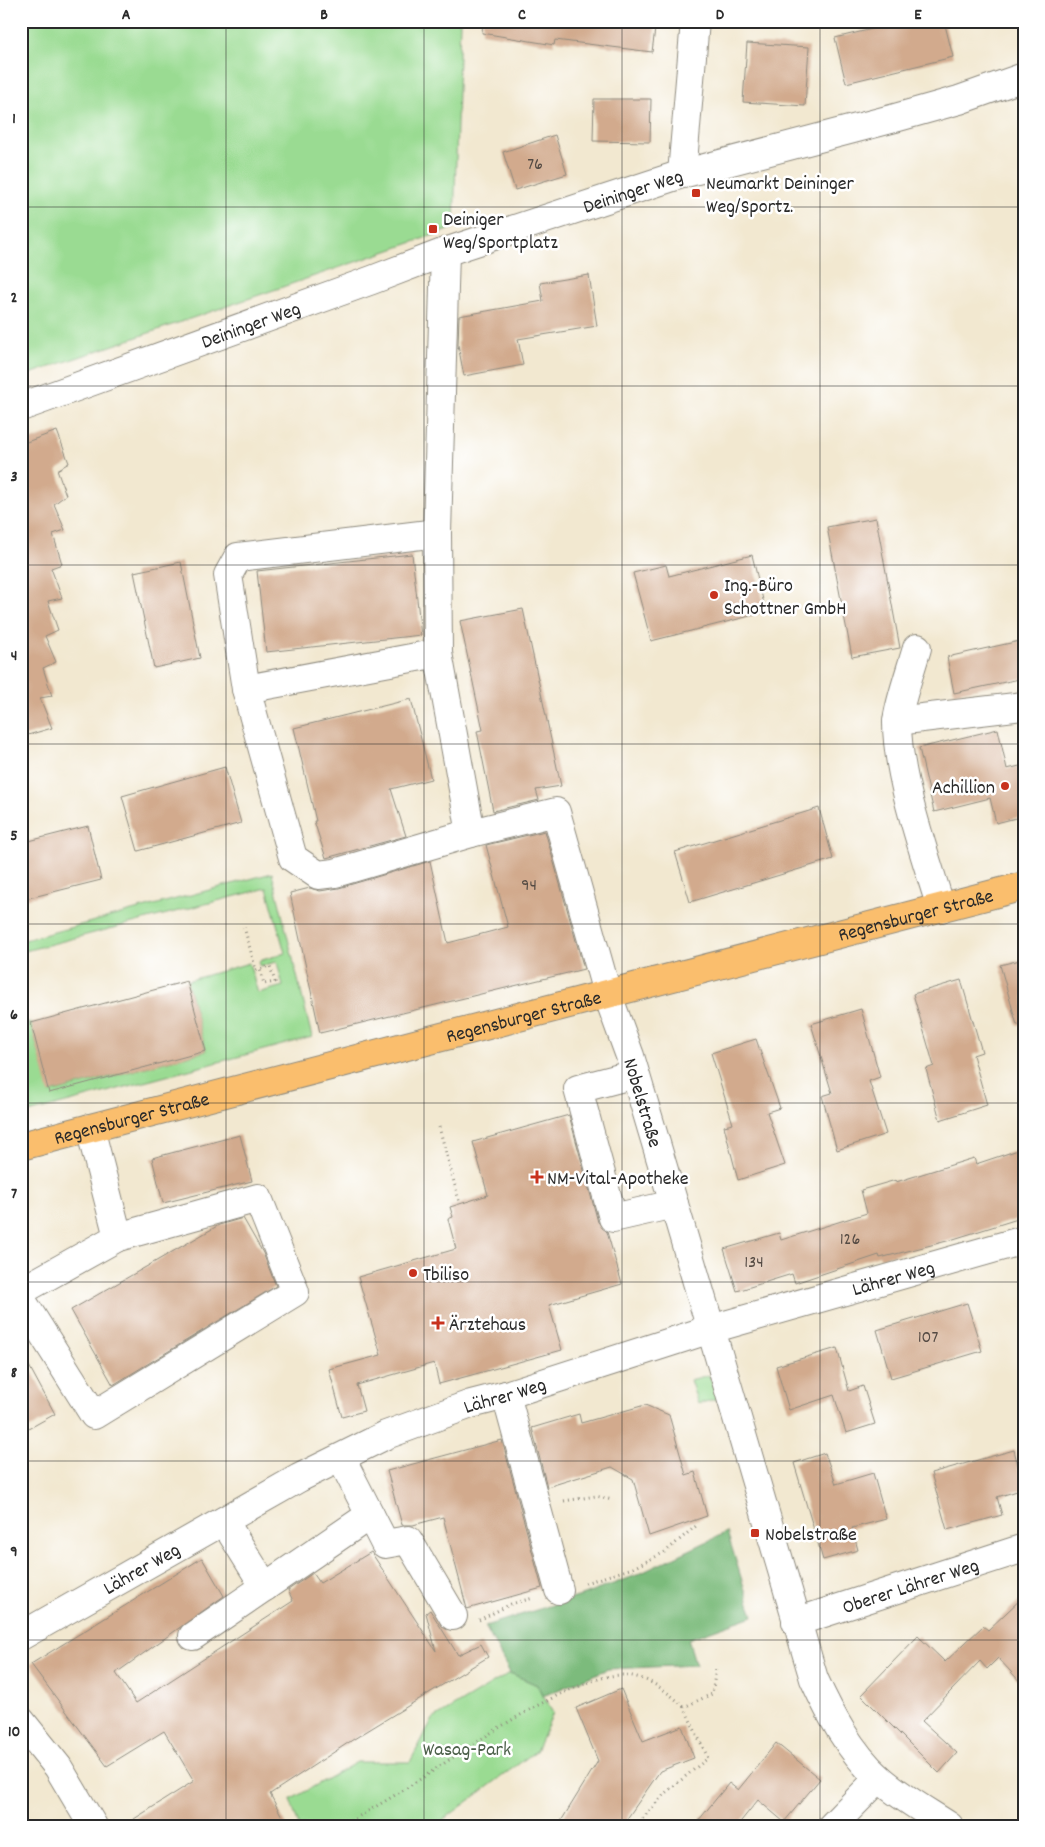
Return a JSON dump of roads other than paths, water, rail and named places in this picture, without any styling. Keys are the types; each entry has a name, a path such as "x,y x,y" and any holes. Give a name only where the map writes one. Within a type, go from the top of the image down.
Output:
{"main road":[{"name":"Regensburger Straße","path":"21,1146 1024,886"}],"street":[{"path":"682,174 695,21"},
{"name":"Deininger Weg","path":"21,407 445,252 682,174 895,118 1023,79"},
{"path":"437,533 238,557 228,575 246,689 293,858 318,876 335,873 471,833 438,653 437,533 445,252"},
{"path":"917,648 897,721 904,773 941,908"},
{"path":"246,689 438,653"},
{"path":"897,721 1024,706"},
{"name":"Nobelstraße","path":"471,833 556,812 607,993 635,1074 814,1679 830,1713 852,1747 879,1778 949,1826"},
{"path":"635,1074 578,1089 613,1218 674,1204"},
{"path":"90,1128 118,1237"},
{"path":"21,1291 118,1237 258,1198 295,1292 94,1415 21,1300"},
{"name":"Lährer Weg","path":"21,1636 224,1521 386,1435 471,1404 506,1395 711,1329 1024,1240"},
{"path":"506,1395 559,1590"},
{"path":"341,1458 385,1544 408,1540 453,1616"},
{"path":"193,1636 370,1515"},
{"path":"224,1521 265,1587"},
{"name":"Oberer Lährer Weg","path":"796,1622 1024,1548"},
{"path":"21,1721 58,1767 93,1826"},
{"path":"832,1826 879,1778"}],"place":[{"name":"Neumarkt Deininger Weg/Sportz.","path":"696,193"},
{"name":"Deiniger Weg/Sportplatz","path":"433,229"},
{"name":"Ing.-Büro Schottner GmbH","path":"714,595"},
{"name":"Achillion","path":"1005,786"},
{"name":"NM-Vital-Apotheke","path":"537,1177"},
{"name":"Tbiliso","path":"413,1273"},
{"name":"Ärztehaus","path":"438,1323"},
{"name":"Nobelstraße","path":"755,1533"}],"park label":[{"name":"Wasag-Park","path":"467,1748"}]}
